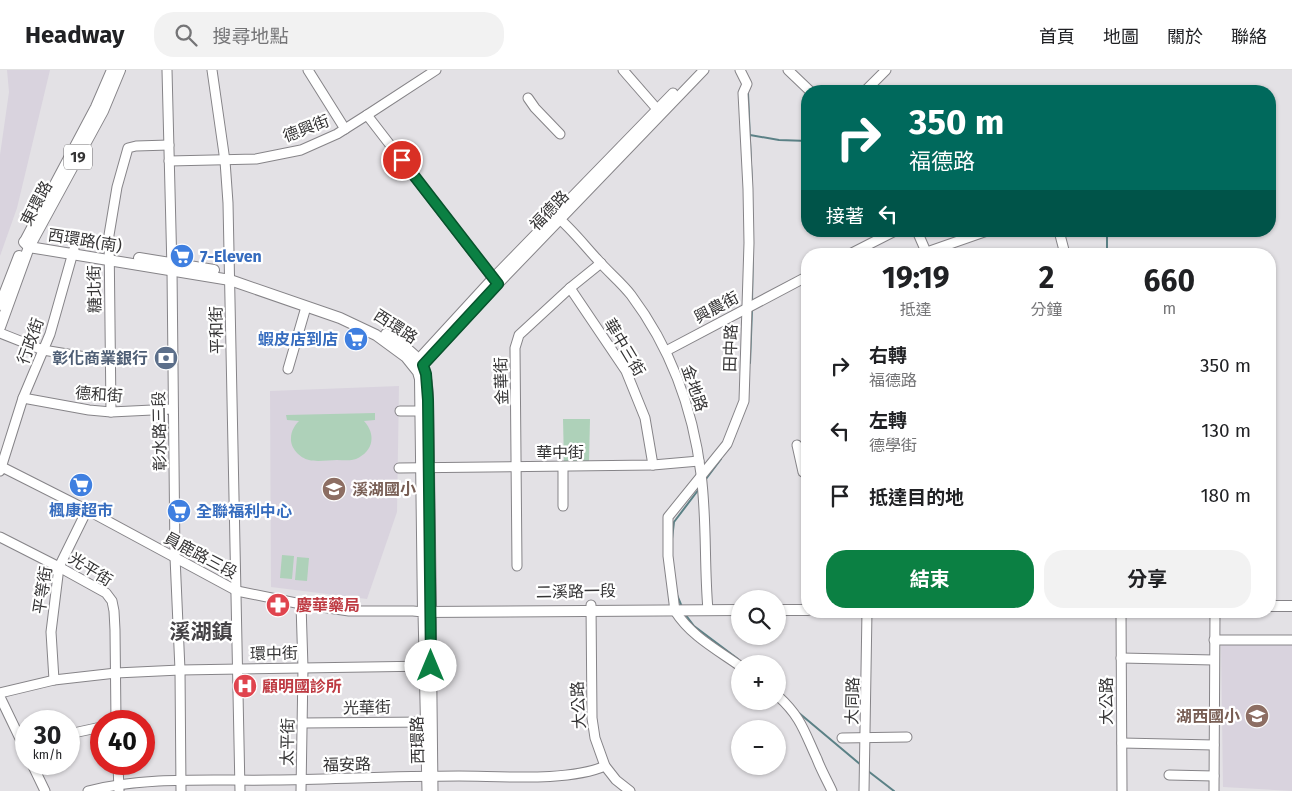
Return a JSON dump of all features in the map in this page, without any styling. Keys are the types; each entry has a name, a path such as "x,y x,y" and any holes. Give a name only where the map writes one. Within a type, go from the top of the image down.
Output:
{"main road":[{"name":"東環路","path":"0,305 112,70"},
{"name":"東環路","path":"0,327 29,244 103,112 120,70"},
{"name":"西環路(南)","path":"29,244 231,276"},
{"name":"西環路","path":"231,276 340,318 376,335 418,365 425,468"},
{"name":"西環路","path":"231,276 344,312 382,331 411,351 428,385 425,468 424,610"},
{"path":"1276,601 1292,601"},
{"path":"786,604 801,604"},
{"name":"二溪路一段","path":"708,608 731,605"},
{"path":"1276,606 1292,606"},
{"name":"二溪路一段","path":"424,610 591,608 731,609"},
{"path":"786,610 801,610"}],"street":[{"name":"彰水路三段","path":"167,70 181,791"},
{"name":"平和街","path":"212,70 225,160 228,203 237,591"},
{"path":"308,70 345,129"},
{"name":"德興街","path":"169,161 256,159 301,150 367,116 436,70"},
{"path":"623,70 657,109"},
{"name":"福德路","path":"558,218 657,109 696,70"},
{"name":"福德路","path":"418,365 496,281 704,70"},
{"name":"田中路","path":"680,608 668,556 668,517 727,444 744,401 748,189 743,93 747,84 740,70"},
{"path":"788,70 804,85"},
{"path":"871,85 886,70"},
{"path":"528,98 560,134"},
{"path":"367,116 496,281"},
{"name":"糖北街","path":"112,412 108,235 117,187 128,148 169,145"},
{"name":"金地路","path":"558,218 632,296 666,351 684,395 690,414 702,476 708,608"},
{"path":"862,248 883,237"},
{"path":"941,248 971,237"},
{"name":"行政街","path":"0,468 23,398 50,334 74,251"},
{"path":"570,288 601,263"},
{"name":"興農街","path":"666,351 801,280"},
{"name":"華中三街","path":"570,288 626,371 645,418 653,465"},
{"name":"金華街","path":"517,566 516,342 519,336 570,288"},
{"path":"288,369 306,306"},
{"path":"0,333 43,350 110,361"},
{"name":"德和街","path":"23,398 89,410 112,412 173,409"},
{"path":"400,411 421,412"},
{"path":"797,444 801,466"},
{"name":"華中街","path":"399,468 653,465 699,461"},
{"path":"563,466 563,506"},
{"name":"員鹿路三段","path":"0,468 87,510 237,591 240,791"},
{"name":"平等街","path":"54,680 51,632 59,567 87,510"},
{"name":"光平街","path":"0,537 106,593 112,601 114,612 116,710"},
{"name":"二溪路一段","path":"237,591 301,604 349,611 424,610"},
{"name":"太平街","path":"301,604 303,668 301,791"},
{"name":"大公路","path":"591,608 592,718 597,748 605,766 616,780 630,791"},
{"path":"680,608 690,631 731,660"},
{"name":"西環路","path":"424,610 428,666 429,776 426,791"},
{"name":"大同路","path":"864,791 866,768 867,618"},
{"name":"大公路","path":"1121,618 1122,791"},
{"path":"1214,791 1215,618"},
{"path":"1214,640 1292,640"},
{"path":"1121,658 1214,660"},
{"name":"環中街","path":"0,693 54,680 116,673 180,670 428,666"},
{"path":"0,697 15,726"},
{"path":"786,704 796,714 806,731 832,791"},
{"name":"光華街","path":"302,723 428,722"},
{"path":"842,738 907,737"},
{"path":"1122,743 1214,745"},
{"name":"福安路","path":"88,791 181,780 301,780 429,776 558,775 593,771 605,766"},
{"path":"38,775 46,791"},
{"path":"118,775 119,788"},
{"path":"1169,775 1214,776"},
{"name":"西環路","path":"429,776 433,791"}],"shaded area":[{"path":"7,70 50,70 17,208 0,256 0,155 9,92"},
{"name":"溪湖國小","path":"399,386 397,512 367,599 271,587 270,391"},
{"name":"湖西國小","path":"1221,642 1292,644 1292,791 1223,787"}],"green space":[{"path":"375,413 375,420 364,421 368,426 371,437 370,447 367,452 352,460 319,461 306,459 294,449 291,435 299,421 287,420 286,415"},
{"path":"563,419 590,419 589,463 564,463"},
{"path":"282,555 294,556 292,579 280,578"},
{"path":"297,557 309,558 307,581 295,580"}],"waterway":[{"path":"748,93 752,188"},
{"path":"750,135 779,140 801,141"},
{"path":"1107,237 1107,248"},
{"path":"752,303 753,238"},
{"path":"750,363 752,310"},
{"path":"706,479 721,459"},
{"path":"672,539 674,522 699,489"},
{"path":"677,595 682,607"},
{"path":"685,614 694,626 733,655"},
{"path":"799,713 861,765"},
{"path":"868,771 894,791"}],"place":[{"name":"7-Eleven","path":"182,256"},
{"name":"蝦皮店到店","path":"356,339"},
{"name":"彰化商業銀行","path":"166,358"},
{"name":"楓康超市","path":"81,485"},
{"name":"溪湖國小","path":"334,489"},
{"name":"全聯福利中心","path":"179,511"},
{"name":"慶華藥局","path":"278,605"},
{"name":"顧明國診所","path":"245,686"},
{"name":"湖西國小","path":"1257,716"}],"district":[{"name":"溪湖鎮","path":"201,632"}],"route":[{"path":"402,160 498,284 423,365 428,385 431,666"}]}
